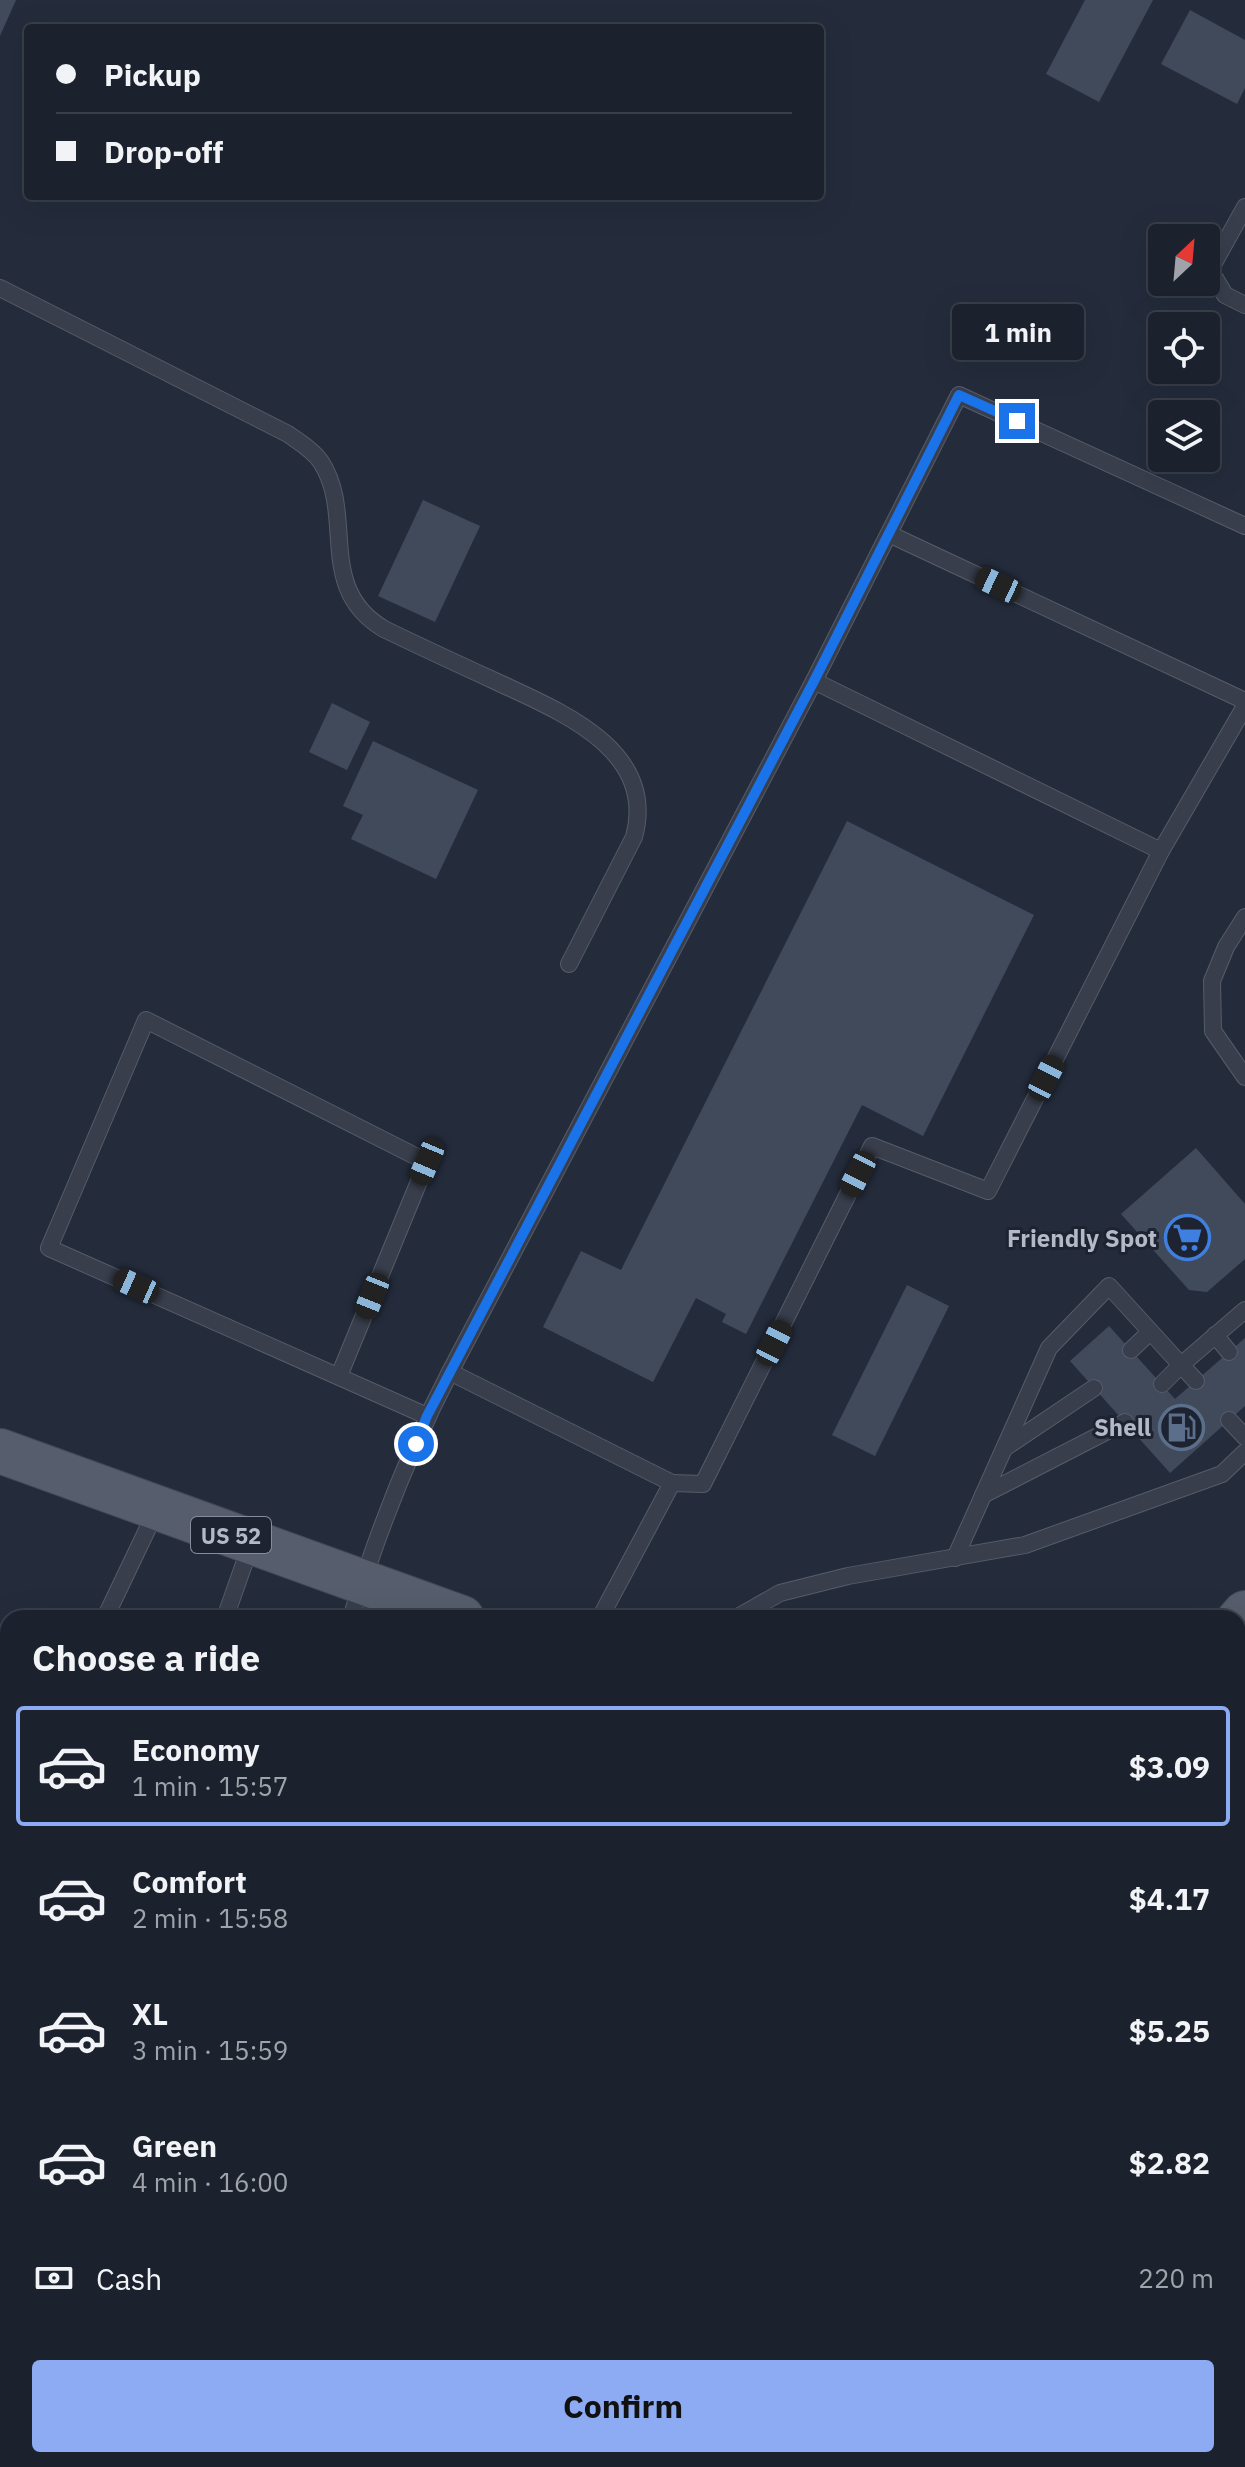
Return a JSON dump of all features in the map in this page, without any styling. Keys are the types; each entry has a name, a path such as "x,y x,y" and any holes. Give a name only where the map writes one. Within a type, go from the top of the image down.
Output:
{"main road":[{"name":"US 52","path":"0,1451 252,1543 356,1600 415,1610"}],"lane":[{"path":"1245,207 1210,270 1225,295 1245,305"},
{"path":"0,288 288,434 307,448 318,458 332,487 339,553 347,586 359,611 384,629 559,711 606,745 635,786 640,816 634,837 569,964"},
{"path":"356,1600 427,1416 814,681 959,395 1245,526"},
{"path":"450,1372 672,1483 703,1484 872,1146 988,1191 1161,851 1245,704 889,534"},
{"path":"814,681 1161,851"},
{"path":"1245,917 1226,947 1212,981 1213,1031 1245,1077"},
{"path":"339,1376 427,1162 146,1020 49,1248 427,1416"},
{"path":"955,1558 1049,1348 1109,1286 1196,1381"},
{"path":"1162,1384 1245,1310"},
{"path":"1131,1350 1150,1332"},
{"path":"1215,1335 1229,1352"},
{"path":"1005,1447 1094,1388"},
{"path":"1229,1420 1245,1437"},
{"path":"983,1495 1125,1422"},
{"path":"750,1610 780,1593 848,1576 1025,1545 1222,1474 1245,1452"},
{"path":"604,1610 672,1483"},
{"path":"109,1610 158,1507"},
{"path":"228,1610 252,1543"}],"building":[{"path":"0,0 16,0 0,36"},
{"path":"1085,0 1153,0 1099,102 1046,74"},
{"path":"1190,10 1245,40 1245,88 1237,104 1161,64"},
{"path":"423,500 480,526 435,622 378,596"},
{"path":"332,703 370,722 347,770 309,752"},
{"path":"373,741 478,790 436,879 351,839 363,815 343,806"},
{"path":"847,821 1034,915 923,1136 862,1105 746,1334 722,1322 726,1314 696,1298 653,1382 543,1327 581,1251 621,1270"},
{"path":"1196,1148 1245,1204 1245,1259 1207,1292 1189,1290 1121,1214"},
{"path":"907,1285 949,1306 875,1456 832,1435"},
{"path":"1109,1326 1175,1399 1245,1338 1245,1406 1170,1473 1070,1361"}],"place":[{"name":"Friendly Spot","path":"1188,1238"},
{"name":"Shell","path":"1182,1427"}],"route":[{"path":"416,1444 427,1416 814,681 959,395 1017,421"}]}
